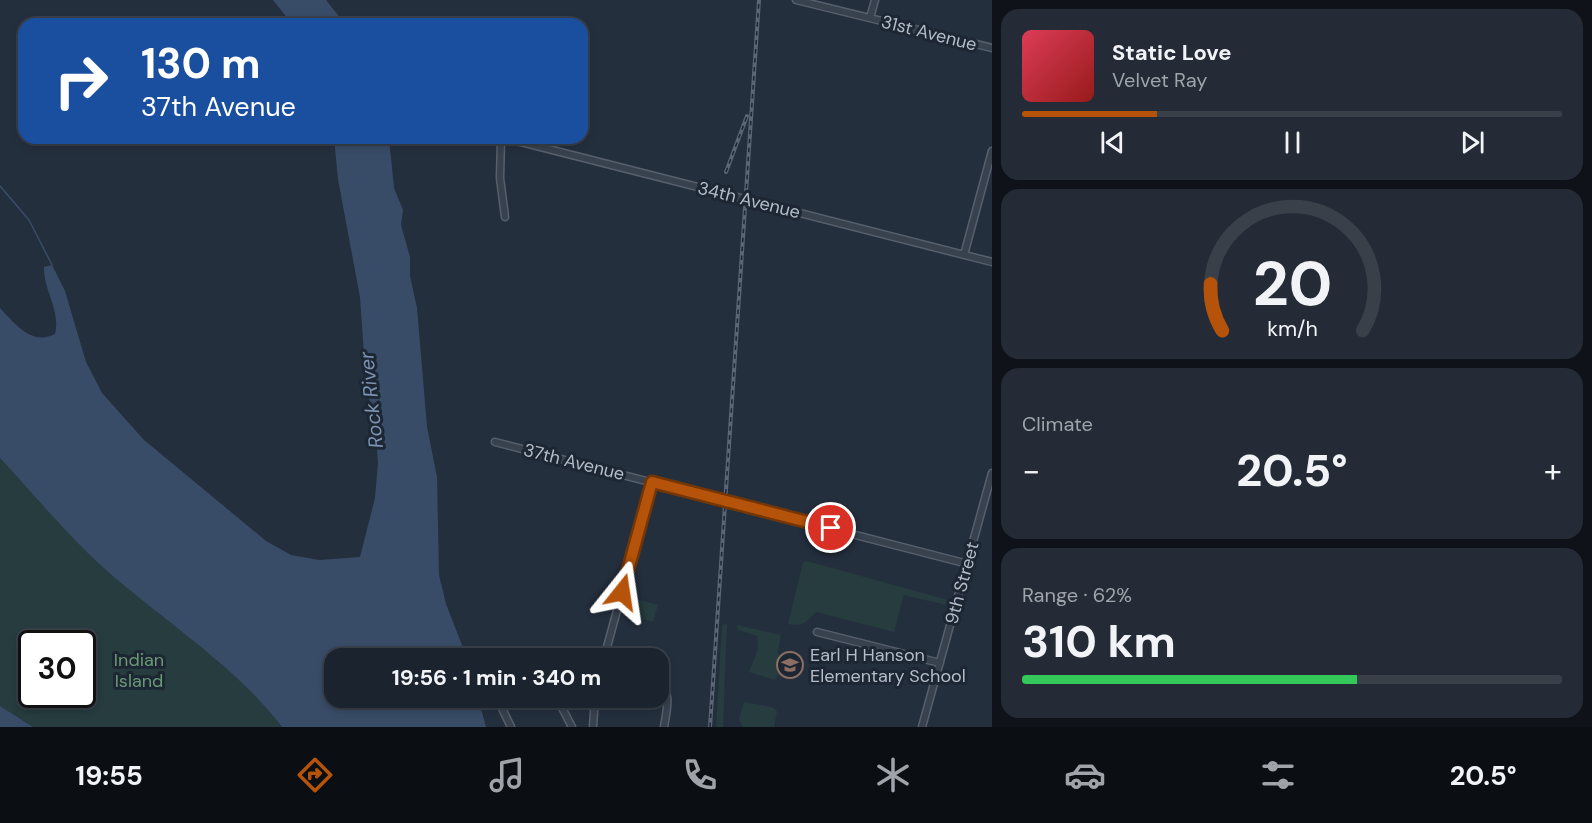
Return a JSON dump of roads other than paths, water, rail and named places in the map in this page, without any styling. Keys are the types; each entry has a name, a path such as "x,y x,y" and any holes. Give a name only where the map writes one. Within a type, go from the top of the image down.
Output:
{"street":[{"name":"31st Avenue","path":"796,0 992,48"},
{"path":"870,18 875,0"},
{"path":"501,144 500,178 505,217"},
{"name":"34th Avenue","path":"529,144 992,262"},
{"path":"964,255 992,151"},
{"name":"37th Avenue","path":"495,442 968,564"},
{"name":"9th Street","path":"922,727 992,473"},
{"path":"607,648 652,482"},
{"path":"817,632 940,663"},
{"path":"502,708 511,727"},
{"path":"562,708 572,727"},
{"path":"593,727 594,708"},
{"path":"664,727 666,708"}],"water":[{"path":"273,0 326,0 340,18 287,18"},
{"name":"Rock River","path":"335,144 390,144 394,188 403,210 401,225 410,257 410,276 417,308 427,427 437,477 439,575 446,604 463,648 324,648 324,708 481,708 486,727 282,727 246,686 225,667 100,564 70,535 0,458 0,308 24,332 39,337 55,334 56,317 44,275 44,267 52,265 65,291 86,362 102,393 144,440 266,541 291,555 319,560 360,557 375,498 378,463 376,435 366,383 360,297 338,179"},
{"path":"0,706 33,727 0,727"}],"waterway":[{"path":"0,186 29,220 52,265"}],"railway":[{"path":"710,727 759,0"},
{"path":"726,172 747,116"}],"place":[{"name":"Earl H Hanson Elementary School","path":"790,665"}],"park label":[{"name":"Indian Island","path":"139,670"}]}
